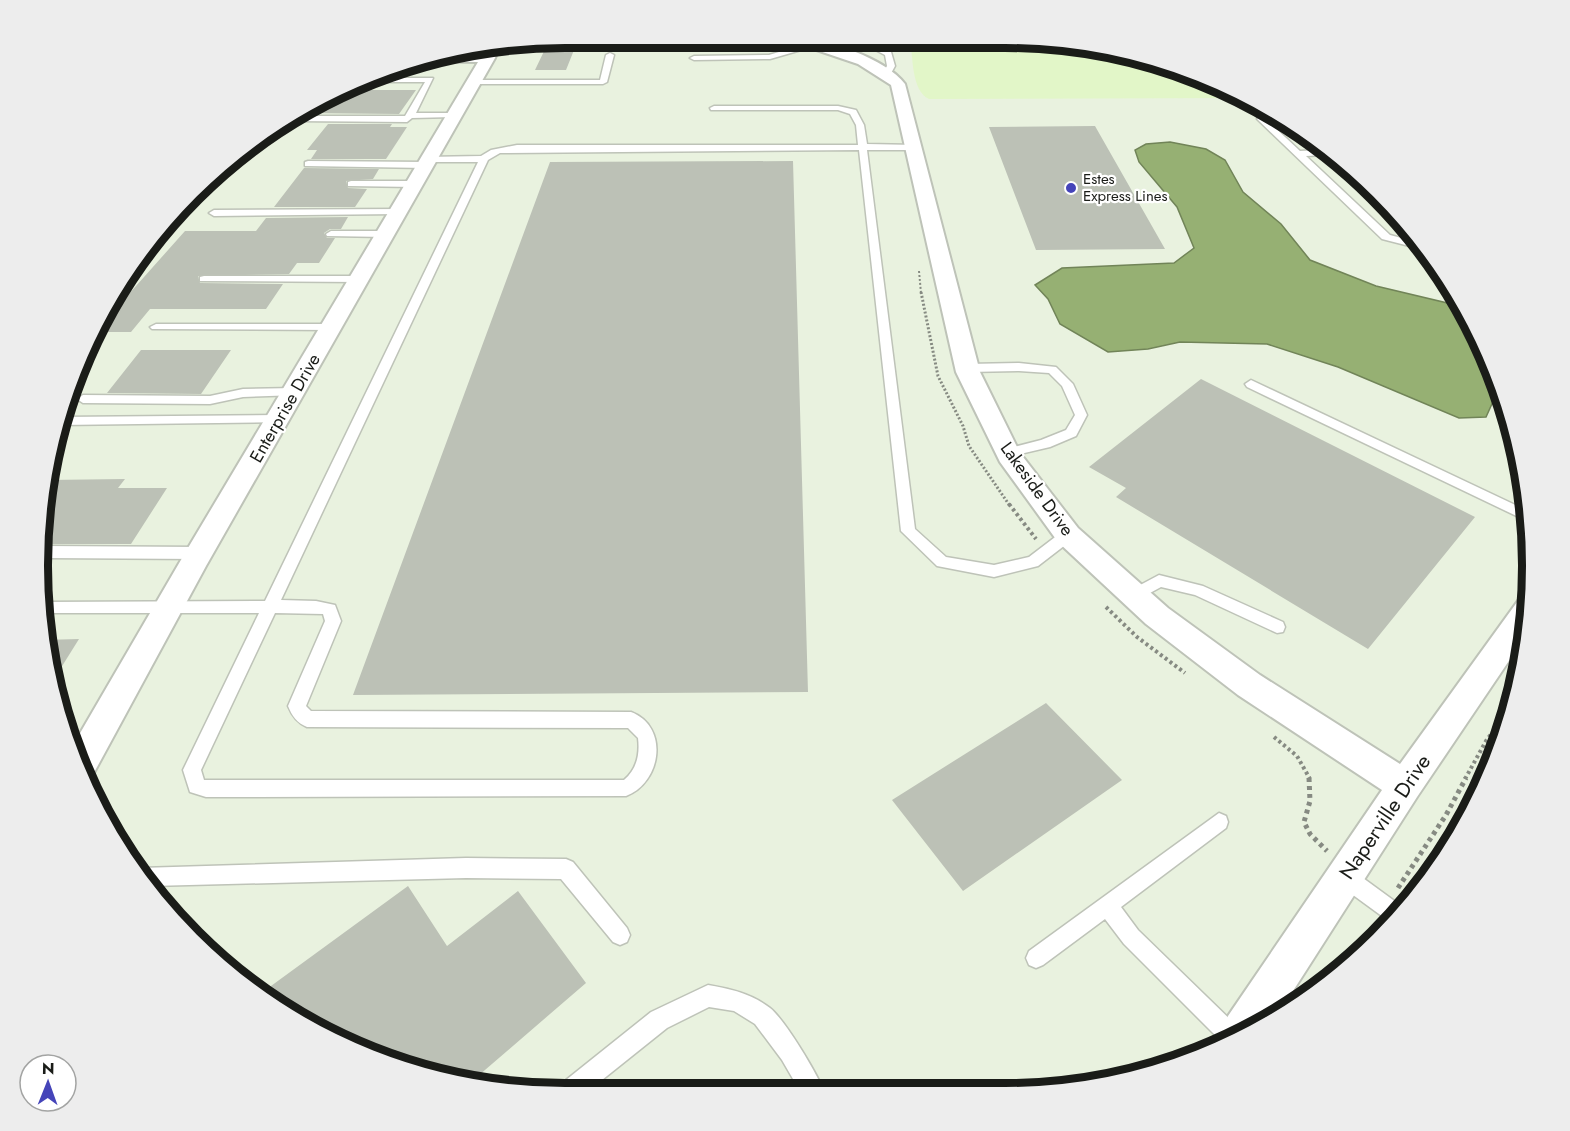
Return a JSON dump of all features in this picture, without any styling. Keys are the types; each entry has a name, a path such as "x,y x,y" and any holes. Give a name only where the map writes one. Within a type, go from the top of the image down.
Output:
{"street":[{"path":"821,48 887,73"},
{"name":"Enterprise Drive","path":"85,757 200,553 490,54"},
{"name":"Lakeside Drive","path":"887,73 898,84 968,368 1007,453 1068,535 1157,616 1249,685 1405,786"},
{"name":"Naperville Drive","path":"1249,1021 1405,786 1519,622"}],"lane":[{"path":"694,58 770,57 789,48"},
{"path":"877,48 888,54 891,66 887,73"},
{"path":"474,82 603,82 610,55"},
{"path":"305,118 407,119 430,80 386,80"},
{"path":"714,108 838,108 853,112 860,125 908,531 942,562 994,571 1033,562 1068,535"},
{"path":"410,116 454,115"},
{"path":"1266,119 1261,119 1386,237 1410,243"},
{"path":"50,607 268,608 329,609 333,621 297,706 299,712 307,720 631,720 642,726 647,738 641,778 634,785 626,788 206,789 196,786 192,770 268,608 487,155 498,150 517,148 913,147"},
{"path":"1297,154 1318,153"},
{"path":"351,184 484,159"},
{"path":"308,164 423,169"},
{"path":"214,213 399,211"},
{"path":"332,234 386,234"},
{"path":"204,279 360,279"},
{"path":"156,327 332,327"},
{"path":"968,368 1019,367 1052,370 1067,384 1081,416 1071,433 1045,444 1007,453"},
{"path":"1251,384 1519,512"},
{"path":"83,399 210,400 243,393 295,392"},
{"path":"69,421 279,419"},
{"path":"48,552 200,553"},
{"path":"1134,595 1159,581 1198,590 1277,627"},
{"path":"1036,958 1219,822"},
{"path":"151,876 466,868 566,869 620,935"},
{"path":"1346,875 1391,910"},
{"path":"1107,906 1131,938 1228,1032"},
{"path":"580,1083 659,1020 708,996 737,1001 763,1016 790,1052 808,1083"}],"path":[{"path":"919,262 922,300 935,352 938,376 963,426 969,446 1016,515 1048,550"},
{"path":"1103,604 1137,637 1191,677"},
{"path":"1395,906 1486,741 1496,727"},
{"path":"1265,730 1293,750 1305,765 1313,788 1310,805 1304,815 1304,823 1308,831 1346,875"}],"shaded area":[{"path":"911,48 1005,48 1072,52 1171,75 1227,98 929,99 919,88"},
{"path":"1005,48 1072,52 1105,58 1171,75 1203,87 1263,117 1292,135 1346,176 1394,224 1435,278 1453,307 1483,367 1495,399 1518,498 1521,532 1521,599 1518,633 1504,699 1495,732 1469,794 1435,853 1415,881 1394,907 1346,955 1292,996 1263,1014 1203,1044 1138,1065 1072,1079 1005,1083 532,1082 498,1079 432,1065 399,1056 337,1030 278,996 250,976 224,955 176,907 135,853 117,824 87,764 66,699 52,633 48,566 52,498 66,432 87,367 117,307 155,250 176,224 224,176 250,155 307,117 367,87 399,75 465,58 532,49"},
{"path":"1170,142 1206,149 1225,160 1243,192 1281,224 1310,260 1376,286 1451,304 1483,367 1495,398 1486,417 1459,418 1338,367 1267,344 1180,342 1148,349 1108,352 1060,324 1048,299 1035,285 1062,268 1174,263 1194,248 1177,207 1139,162 1135,150 1146,144"}],"building":[{"path":"575,48 566,70 535,70 545,49"},
{"path":"361,90 416,90 399,114 314,113"},
{"path":"328,124 392,124 390,127 407,127 386,159 311,159 317,150 307,150"},
{"name":"Estes Express Lines","path":"1095,126 1165,249 1036,250 989,127"},
{"path":"793,161 808,692 353,695 550,162"},
{"path":"304,168 379,169 373,179 346,181 348,188 367,189 355,207 274,207"},
{"path":"348,217 341,229 330,229 324,233 327,238 335,238 319,263 297,263 289,274 198,276 200,283 283,284 266,309 150,309 131,332 104,332 117,308 185,231 256,231 266,218"},
{"path":"141,350 231,350 201,394 107,393"},
{"path":"1201,379 1475,517 1368,649 1116,497 1126,488 1089,467"},
{"path":"125,479 118,488 167,488 131,544 49,544 55,480"},
{"path":"79,639 59,671 58,666 53,640"},
{"path":"1046,703 1122,780 963,891 892,800"},
{"path":"408,886 447,946 518,891 586,983 479,1075 399,1056 367,1044 307,1014 268,989"}],"place":[{"name":"Estes Express Lines","path":"1071,188"}]}
